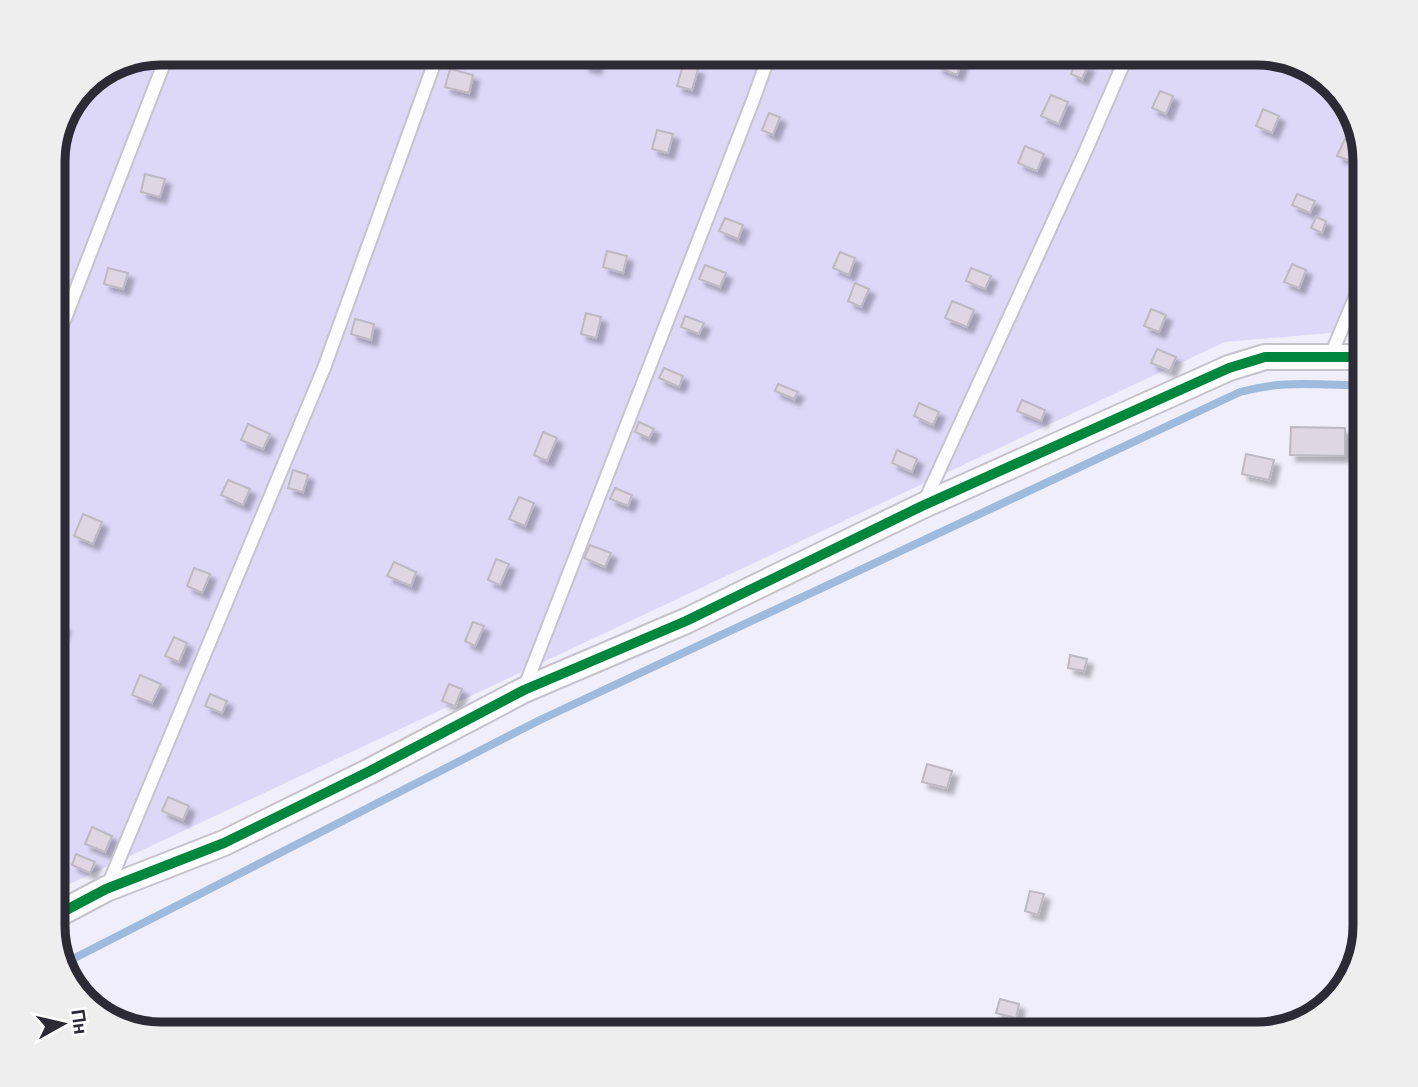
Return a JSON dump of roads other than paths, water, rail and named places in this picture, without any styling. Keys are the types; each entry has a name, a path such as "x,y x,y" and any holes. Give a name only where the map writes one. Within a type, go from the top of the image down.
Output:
{"street":[{"path":"65,911 106,889 223,843 368,772 524,690 687,621 922,506 1229,368 1265,357 1353,357"}],"lane":[{"path":"65,318 163,65"},
{"path":"106,889 324,368 433,65"},
{"path":"524,690 765,65"},
{"path":"922,506 1122,65"},
{"path":"1330,357 1353,304"}],"waterway":[{"path":"71,960 540,720 1240,392 1288,384 1353,385"}]}
